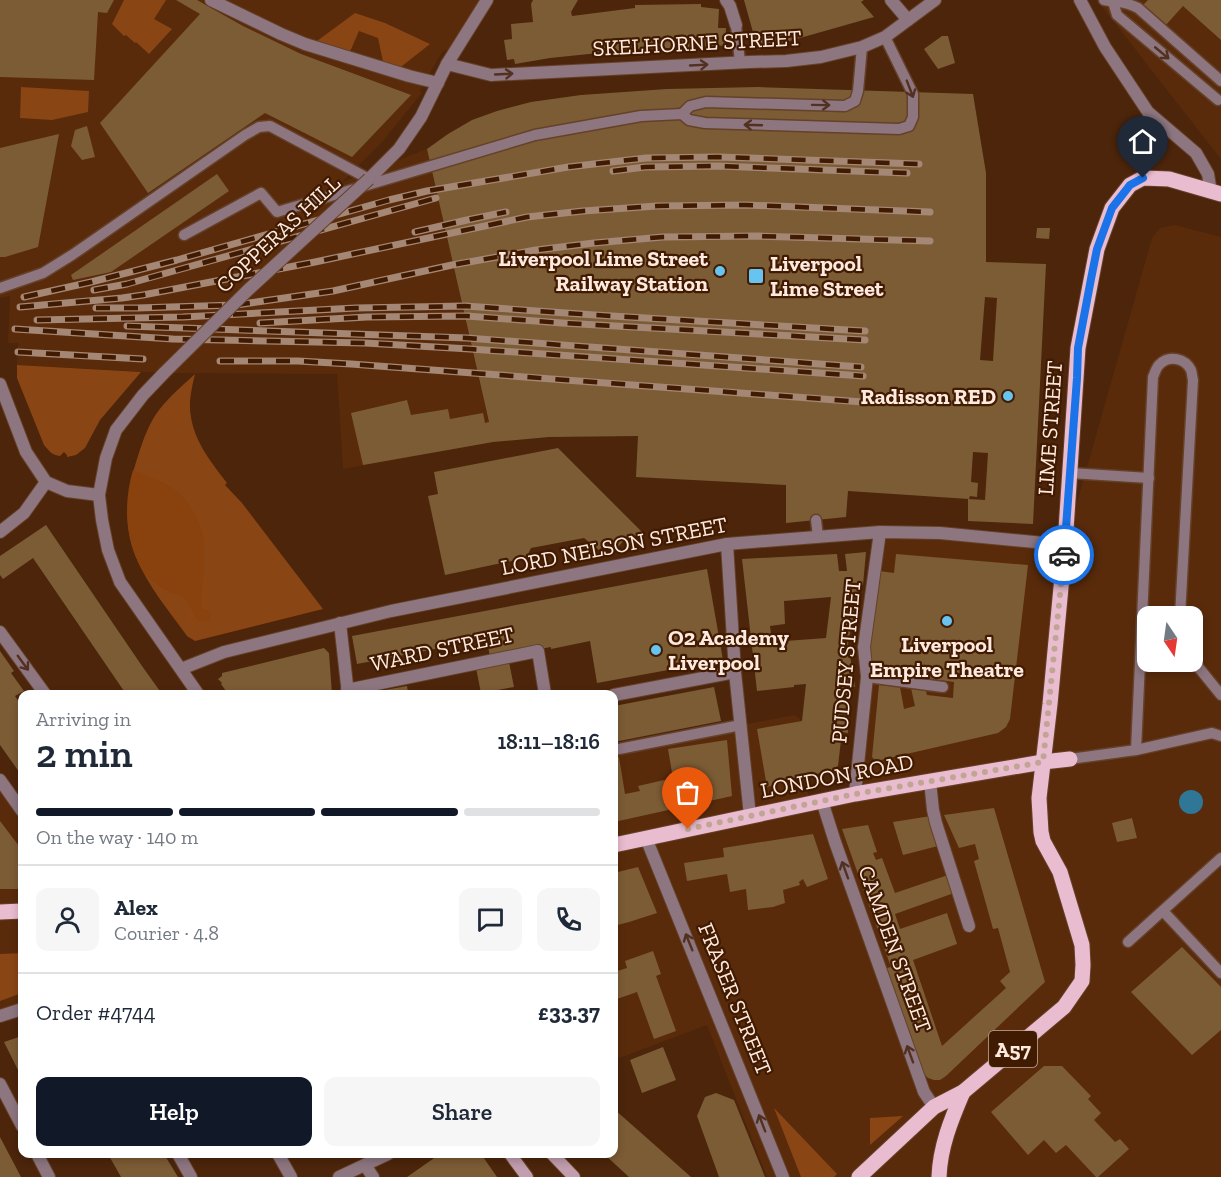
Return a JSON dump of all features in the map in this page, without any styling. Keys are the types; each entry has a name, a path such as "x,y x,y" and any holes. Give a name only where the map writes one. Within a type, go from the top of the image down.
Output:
{"main road":[{"name":"LIME STREET","path":"1043,762 1065,545 1078,348 1097,249 1112,208 1130,185 1143,178 1169,179 1216,193"},
{"name":"LONDON ROAD","path":"618,843 855,794 1070,759"},
{"name":"A57","path":"859,1177 934,1107 963,1092 1064,1006 1082,981 1082,945 1060,872 1041,832 1039,798 1043,762"},
{"path":"0,912 18,911"},
{"name":"A57","path":"942,1174 944,1142 963,1092"},
{"path":"513,1158 527,1177"},
{"path":"556,1158 574,1177"}],"street":[{"path":"212,0 305,44 438,83"},
{"name":"COPPERAS HILL","path":"195,690 120,582 108,550 99,495 106,458 116,430 164,373 248,290 399,149 422,117 447,64 487,0"},
{"path":"726,0 736,25"},
{"path":"891,0 908,20"},
{"name":"SKELHORNE STREET","path":"447,64 491,75 821,57 862,47 885,37 935,0"},
{"path":"1080,0 1105,47 1148,112 1196,153 1216,193"},
{"path":"0,384 26,452 46,482 67,491 99,495"},
{"path":"0,532 24,513 46,482"},
{"name":"LORD NELSON STREET","path":"181,669 224,652 400,609 727,544 880,532 940,533 1065,545"},
{"name":"PUDSEY STREET","path":"855,794 867,677 864,647 880,532"},
{"path":"727,544 735,672 750,816"},
{"path":"340,623 347,690"},
{"path":"0,632 42,690"},
{"name":"WARD STREET","path":"356,690 538,651 544,690"},
{"path":"618,694 735,672"},
{"path":"930,781 936,823 969,926"},
{"path":"1,782 18,806"},
{"name":"CAMDEN STREET","path":"822,801 924,1092 934,1107"},
{"name":"FRASER STREET","path":"646,838 783,1177"},
{"path":"0,1016 18,1010"},
{"path":"0,1084 18,1118"},
{"path":"39,1158 50,1177"},
{"path":"180,1158 191,1177"},
{"path":"280,1158 291,1177"},
{"path":"339,1177 366,1160 373,1177"}],"lane":[{"path":"1218,100 1117,15 1110,1 1127,2 1138,8 1221,81"},
{"path":"736,25 740,62"},
{"path":"682,114 689,120 705,123 899,129 909,126 914,117 913,94 885,37"},
{"path":"184,235 261,193 277,212 535,135 640,116 682,114 690,106 706,102 845,106 855,101 858,91 862,47"},
{"path":"0,288 43,273 72,255 259,127 270,126 369,179"},
{"path":"1136,750 1153,377 1158,365 1167,359 1176,358 1191,370 1193,380 1181,606"},
{"path":"1070,473 1149,478"},
{"path":"816,520 818,537"},
{"path":"1202,672 1221,695"},
{"path":"867,677 943,687"},
{"path":"618,749 741,725"},
{"path":"1070,759 1136,750 1212,733 1221,736"},
{"path":"1128,942 1221,858"},
{"path":"1163,911 1221,973"}],"shaded area":[{"path":"0,0 487,0 461,43 442,52 420,90 422,93 383,141 342,182 427,149 493,442 343,469 337,374 164,373 17,365 18,343 8,343 10,296 0,298"},
{"path":"124,0 166,0 154,19 172,29 149,54 112,24"},
{"path":"1097,0 1221,0 1221,159 1206,140"},
{"path":"355,13 385,23 430,44 397,70 384,66 378,38 359,31 349,54 317,41"},
{"path":"21,87 89,91 88,112 52,120 20,118"},
{"path":"1175,225 1221,237 1221,1177 767,1177 707,1025 618,1058 618,748 795,715 802,721 809,804 855,794 880,532 1065,545 1152,238 1160,228"},
{"path":"17,365 141,372 100,420 85,448 76,455 67,457 64,452 60,456 53,454 44,445 17,378"},
{"path":"195,374 190,412 200,444 227,483 225,485 242,503 323,609 195,641 187,636 146,577 135,555 128,530 129,493 134,468 152,420 167,400"},
{"path":"133,470 174,489 188,503 196,516 204,542 201,603 203,609 211,613 210,620 199,622 184,598 157,585 145,574 140,565 130,539 127,516 128,493"},
{"path":"0,784 18,806 18,1010 0,1016"},
{"path":"18,953 18,994 0,1001 0,954"},
{"path":"774,1108 837,1174 834,1177 801,1177"},
{"path":"903,1116 870,1145 870,1118"}],"water":[{"path":"1191,790 1200,793 1203,802 1200,811 1191,814 1182,811 1179,802 1182,793"}],"building":[{"path":"0,0 114,0 107,13 98,12 94,80 0,77"},
{"path":"176,0 197,0 243,26 301,54 411,95 352,157 265,113 148,193 100,123 200,14"},
{"path":"533,0 578,0 571,12 572,16 635,8 635,5 701,4 701,7 719,9 718,28 726,28 725,46 638,49 515,64 514,59 507,60 504,40 512,39 511,24 533,22 531,4"},
{"path":"744,0 864,0 861,2 874,17 758,50"},
{"path":"1148,0 1221,0 1221,40 1183,6 1165,26 1142,6"},
{"path":"942,36 948,36 955,63 938,69 924,49"},
{"name":"Liverpool Lime Street Railway Station","path":"758,87 973,94 986,173 986,262 1046,264 1033,524 968,521 968,499 985,500 988,453 973,452 971,482 978,483 977,497 970,496 969,499 848,491 846,517 786,523 786,485 636,477 638,436 549,437 493,442 363,465 351,413 407,400 411,415 448,409 450,419 483,413 485,423 489,422 427,149 472,120 531,102 581,95 667,89","holes":["985,297 997,298 993,361 980,360"]},
{"path":"87,126 95,157 82,160 71,146 75,130"},
{"path":"59,134 38,247 0,257 0,148"},
{"path":"217,174 229,191 111,272 73,280 71,275"},
{"path":"1037,228 1050,228 1049,239 1036,238"},
{"path":"558,448 645,535 642,544 633,546 625,539 618,547 612,541 599,550 584,538 531,548 526,558 445,575 428,496 438,494 434,472"},
{"path":"46,525 159,690 123,690 33,558 3,579 0,575 0,556"},
{"path":"866,552 863,585 860,585 848,643 855,687 850,686 850,710 846,709 848,733 842,732 838,766 832,770 767,787 757,729 802,721 806,684 757,691 742,559 837,554 839,571 847,571 845,554","holes":["831,597 826,638 772,642 770,626 785,624 784,601"]},
{"name":"Liverpool Empire Theatre","path":"896,554 1028,565 1010,719 1006,727 998,733 876,761 872,757 879,685 900,687 904,709 915,706 911,688 926,691 927,695 953,698 954,682 868,670 879,571 894,573"},
{"path":"707,569 723,660 597,683 590,641 490,658 487,639 357,664 352,636"},
{"path":"324,648 329,653 332,690 225,690 218,679 222,673"},
{"path":"0,651 14,671 11,673 23,690 18,690 18,694 15,696 18,701 18,770 0,745"},
{"path":"509,662 514,687 480,690 476,668"},
{"path":"407,686 408,690 385,690"},
{"path":"714,687 721,721 618,741 618,705"},
{"path":"727,740 732,796 618,821 618,757 625,794 640,791 638,786 673,778 668,749"},
{"path":"994,808 1045,982 946,1076 940,1080 934,1080 923,1073 887,968 891,967 842,829 868,825 877,852 873,853 876,860 882,858 895,893 948,875 954,893 895,914 900,929 947,913 957,944 913,960 942,1046 1006,988 1000,981 1010,972 998,928 993,929 974,861 979,859 975,844 959,848 944,815"},
{"path":"931,816 938,846 903,855 893,822"},
{"path":"1132,818 1137,838 1117,842 1112,823"},
{"path":"0,821 18,845 18,889 0,889"},
{"path":"813,834 828,879 807,887 803,879 799,882 800,885 783,890 785,903 748,910 746,889 730,892 727,874 687,881 684,863 724,857 723,848"},
{"path":"638,867 657,913 618,925 618,872"},
{"path":"1182,947 1221,987 1221,1030 1192,1055 1131,992"},
{"path":"653,951 661,974 656,976 676,1031 654,1039 637,992 618,999 618,971 627,968 625,961"},
{"path":"18,1037 18,1070 4,1042"},
{"path":"663,1047 676,1080 642,1093 630,1060"},
{"path":"1044,1066 1062,1066 1091,1096 1088,1099 1101,1113 1094,1120 1115,1142 1120,1139 1129,1149 1098,1177 1066,1145 1056,1153 1044,1140 1028,1155 991,1112"},
{"path":"716,1093 734,1100 765,1177 719,1177 697,1116 705,1097"},
{"path":"618,1113 691,1177 629,1177 608,1158 618,1158"},
{"path":"0,1137 21,1177 0,1177"},
{"path":"110,1158 166,1158 178,1177 121,1177"},
{"path":"434,1158 484,1158 497,1177 407,1177"}],"railway":[{"path":"24,297 177,260 389,200 427,191 568,167 646,158 718,157 919,164"},
{"path":"613,171 645,167 718,166 907,173"},
{"path":"94,290 127,284 436,198"},
{"path":"20,307 143,295 315,262 527,217 583,211 657,206 746,205 930,212"},
{"path":"415,232 506,212"},
{"path":"96,308 236,305 333,291 452,265 536,250 663,237 757,236 930,241"},
{"path":"37,320 465,306 865,331"},
{"path":"260,323 367,317 467,316 865,340"},
{"path":"127,326 467,338 861,367"},
{"path":"15,329 173,339 365,343 863,376"},
{"path":"18,352 143,359"},
{"path":"220,361 351,364 863,402"}],"way so far":[{"path":"688,829 855,794 1043,762 1064,555"}],"place":[{"name":"Liverpool Lime Street Railway Station","path":"720,271"},
{"name":"Liverpool Lime Street","path":"756,276"},
{"name":"Radisson RED","path":"1008,396"},
{"name":"Liverpool Empire Theatre","path":"947,621"},
{"name":"O2 Academy Liverpool","path":"656,650"}],"route":[{"path":"1064,555 1078,348 1097,249 1112,208 1130,185 1143,178"}]}
